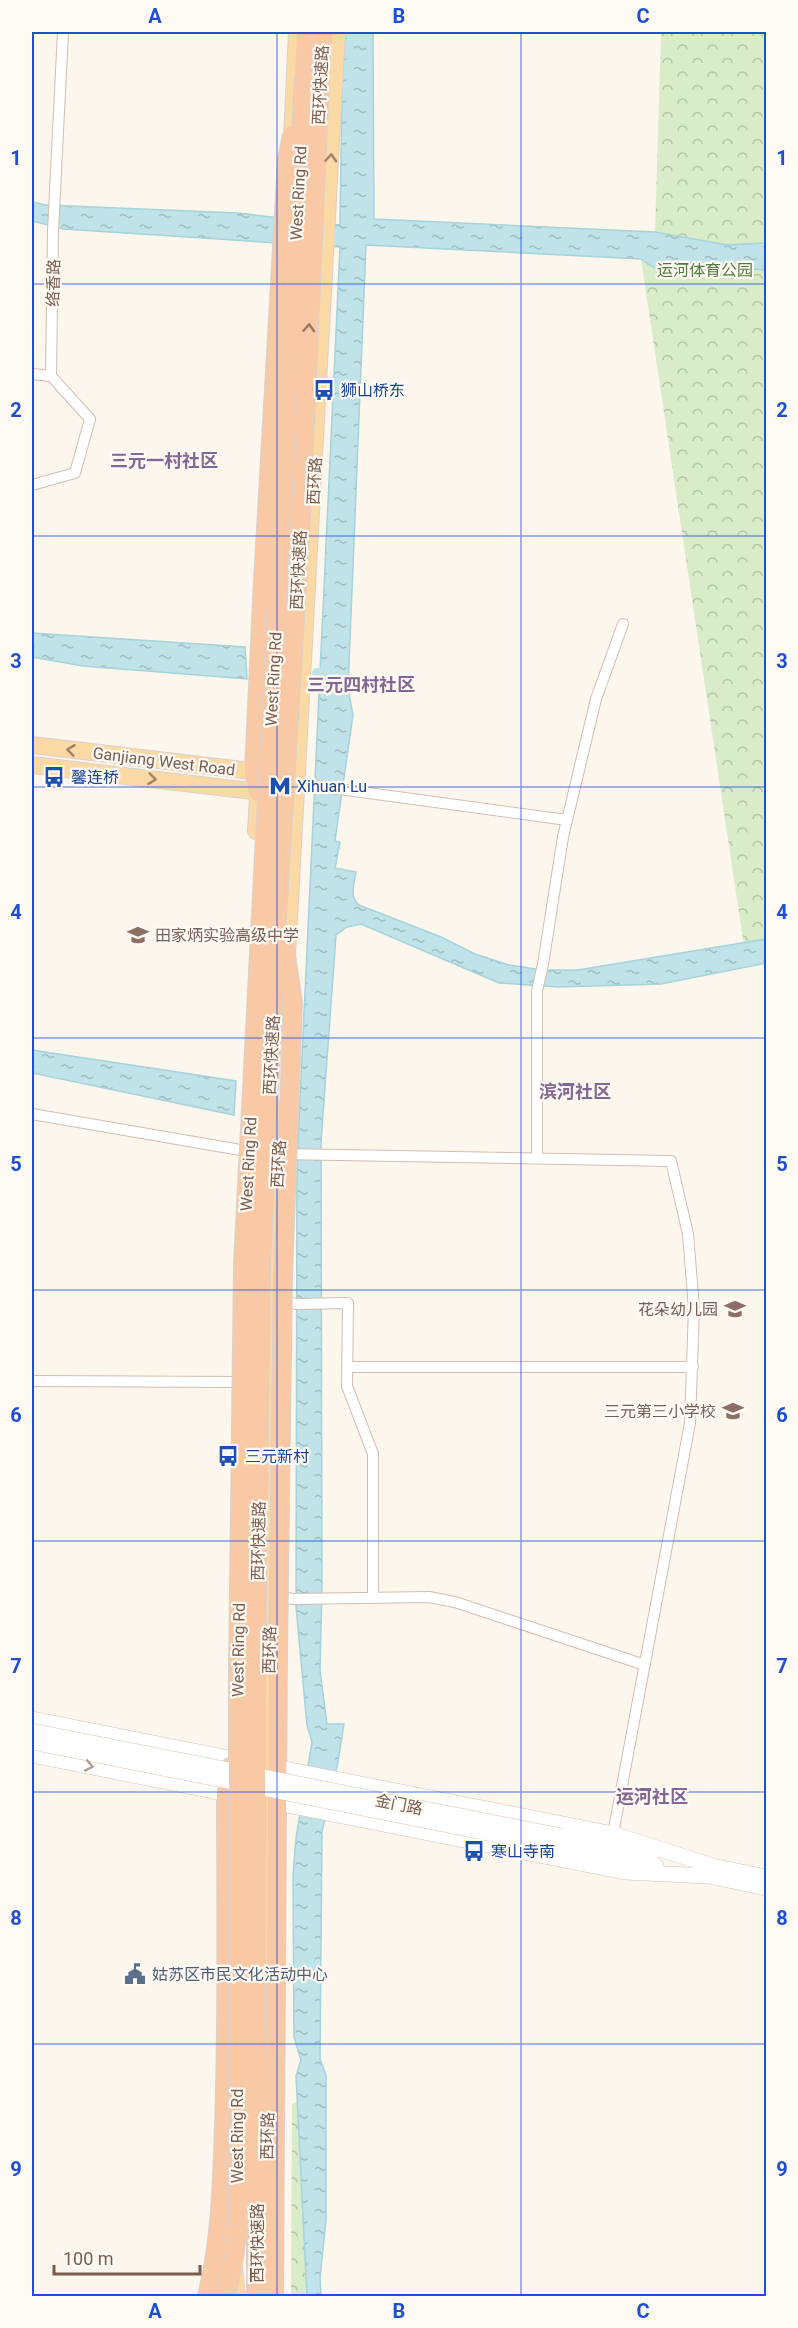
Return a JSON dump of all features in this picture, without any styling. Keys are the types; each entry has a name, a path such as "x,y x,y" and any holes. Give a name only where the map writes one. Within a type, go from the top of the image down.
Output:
{"highway":[{"name":"West Ring Rd","path":"226,2296 234,2257 237,2224 238,1673 243,1264 306,32"},
{"name":"西环快速路","path":"256,2296 256,1666 261,1265 278,900 300,535 322,32"},
{"path":"267,793 263,773 262,600 287,160 304,77"},
{"path":"274,2296 276,2052 273,1767 278,1652 283,1275 293,1002 278,900"},
{"path":"207,2296 216,2259 220,2224 226,2072 228,1794 231,1759"}],"main road":[{"path":"263,773 266,652 297,32"},
{"name":"西环路","path":"273,1767 269,1595 273,1299 286,1154 285,1004 299,785 337,32"},
{"name":"Ganjiang West Road","path":"32,745 263,773 299,785"},
{"name":"Ganjiang West Road","path":"32,765 267,793 299,785"},
{"path":"267,793 266,949 285,1004"},
{"path":"231,1759 236,1297 241,1151 267,793"},
{"path":"32,1719 346,1783 613,1834 709,1871"},
{"name":"金门路","path":"32,1731 709,1871 766,1888"},
{"name":"金门路","path":"32,1742 560,1841"},
{"path":"32,1755 626,1872 709,1871"},
{"path":"228,1794 229,2221 237,2296"},
{"name":"西环路","path":"256,2296 266,2223 273,1803"},
{"name":"金门路","path":"709,1871 766,1877"}],"street":[{"name":"络香路","path":"51,376 53,231 63,32"},
{"path":"32,374 51,376 90,419 75,473 32,485"},
{"path":"537,1158 537,991 567,820 596,699 623,624"},
{"path":"299,785 567,820"},
{"path":"32,1114 241,1151 286,1154 670,1161 688,1234 694,1308 693,1367 688,1433 613,1834"},
{"path":"236,1297 273,1299 296,1304 348,1303 347,1386 373,1454 373,1597"},
{"path":"348,1367 693,1367"},
{"path":"32,1381 235,1382"},
{"path":"232,1594 269,1595 292,1599 429,1597 455,1602 645,1665"}],"green space":[{"name":"运河体育公园","path":"661,32 766,32 766,963 747,966 641,259 655,232"},
{"path":"297,2102 307,2296 291,2296 292,2104"}],"water":[{"path":"343,32 373,32 374,219 655,232 727,245 766,243 766,270 737,268 664,271 656,269 641,259 366,245 348,689 353,715 335,841 340,842 335,868 356,872 353,894 359,905 441,937 475,954 509,965 542,970 578,970 766,939 766,963 661,984 558,987 499,983 361,924 347,927 336,935 321,1142 322,1584 320,1671 327,1724 344,1724 322,1832 320,2059 326,2075 326,2220 320,2278 321,2296 307,2296 296,2076 301,2060 294,2037 293,1876 296,1838 312,1742 307,1725 296,1607 297,1163 340,247 64,229 32,221 32,202 46,205 238,213 340,225"},
{"path":"32,633 245,647 247,679 83,666 32,657"},
{"path":"32,1050 236,1081 234,1115 32,1073"}],"place":[{"name":"狮山桥东","path":"324,390"},
{"name":"馨连桥","path":"54,777"},
{"name":"Xihuan Lu","path":"280,786"},
{"name":"田家炳实验高级中学","path":"138,935"},
{"name":"花朵幼儿园","path":"735,1309"},
{"name":"三元第三小学校","path":"733,1411"},
{"name":"三元新村","path":"228,1456"},
{"name":"寒山寺南","path":"474,1851"},
{"name":"姑苏区市民文化活动中心","path":"135,1974"}],"district":[{"name":"三元一村社区","path":"164,461"},
{"name":"三元四村社区","path":"361,685"},
{"name":"滨河社区","path":"575,1092"},
{"name":"运河社区","path":"652,1797"}]}
